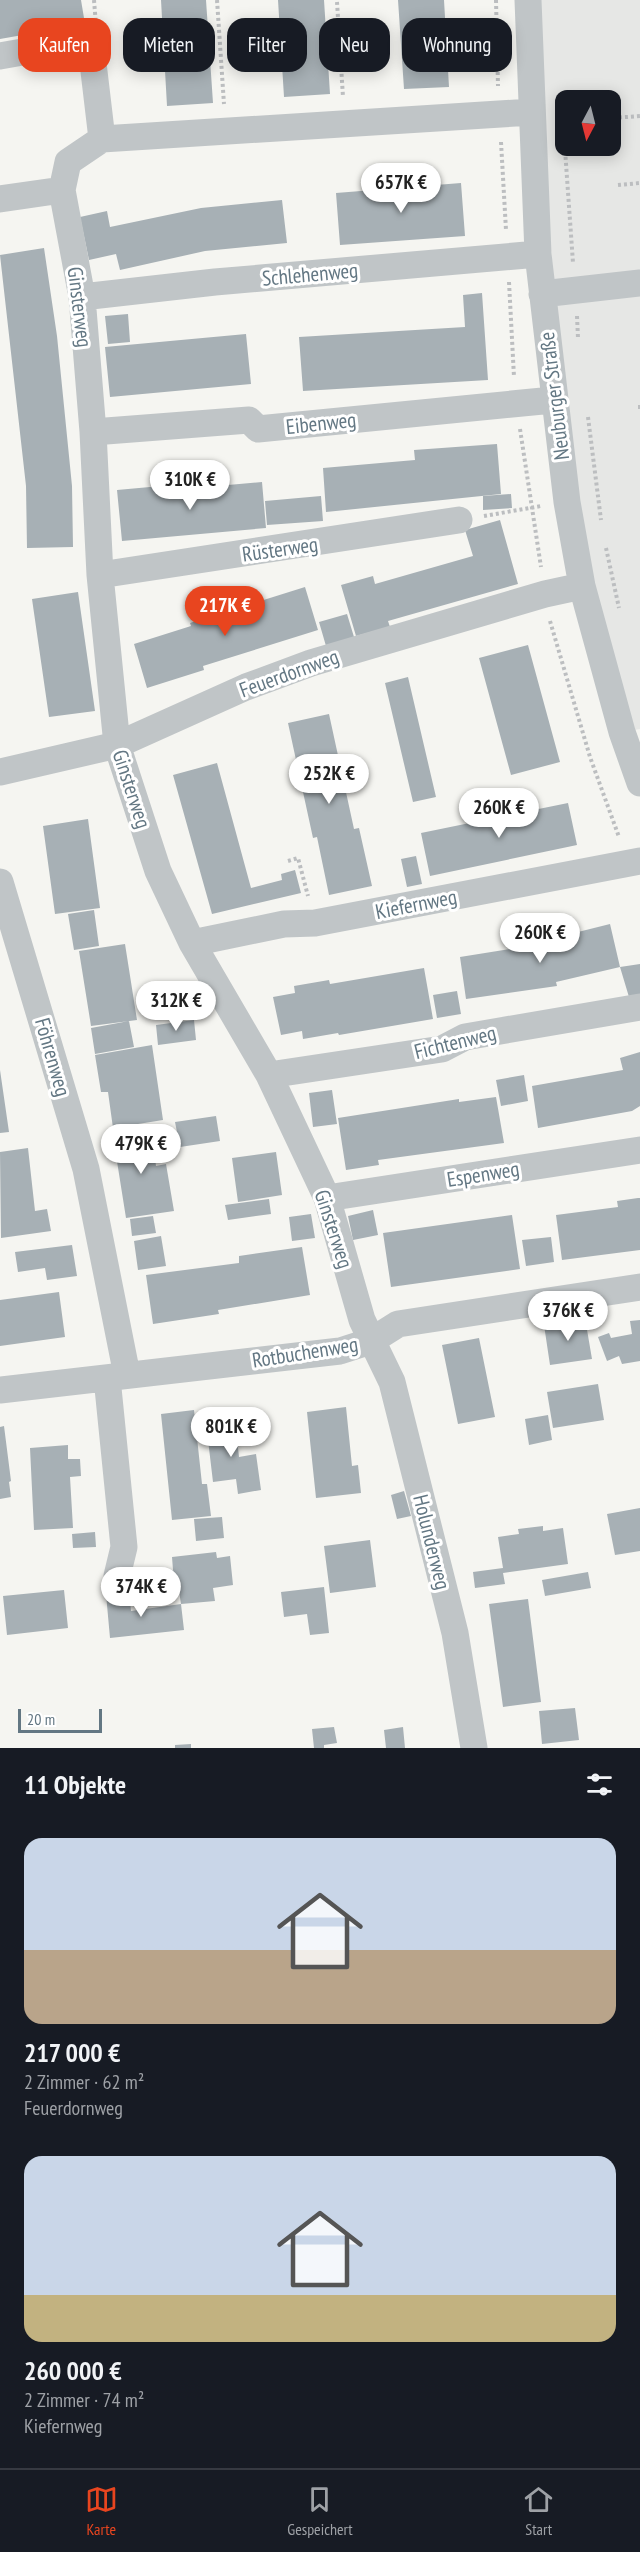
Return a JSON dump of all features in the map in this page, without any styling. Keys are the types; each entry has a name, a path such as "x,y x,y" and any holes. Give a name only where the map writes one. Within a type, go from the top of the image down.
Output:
{"street":[{"name":"Neuburger Straße","path":"528,0 538,254 553,400 567,502 582,586 631,730 640,783"},
{"path":"0,56 69,44 87,51 93,63 102,139"},
{"name":"Ginsterweg","path":"371,1341 327,1198 269,1076 192,943 158,871 117,745 100,575 93,432 81,297 62,190 68,162 102,139 532,112"},
{"path":"0,199 62,190"},
{"name":"Schlehenweg","path":"81,297 215,282 538,254"},
{"path":"542,294 640,283"},
{"name":"Eibenweg","path":"93,432 249,420 258,429 553,400"},
{"name":"Rüsterweg","path":"100,575 459,520"},
{"name":"Feuerdornweg","path":"0,772 117,745 246,687 311,663 545,594 582,586"},
{"name":"Kiefernweg","path":"192,943 284,924 315,923 640,861"},
{"name":"Föhrenweg","path":"0,882 86,1169 117,1377"},
{"name":"Fichtenweg","path":"269,1076 442,1048 465,1037 640,1007"},
{"name":"Espenweg","path":"327,1198 640,1150"},
{"name":"Rotbuchenweg","path":"0,1390 340,1351 371,1341 398,1324 640,1287"},
{"name":"Holunderweg","path":"371,1341 392,1382 398,1405 455,1633 474,1748"},
{"path":"117,1377 124,1547 117,1576"}],"path":[{"path":"217,0 226,130"},
{"path":"337,2 345,123"},
{"path":"621,117 640,116"},
{"name":"Neuburger Straße","path":"565,156 579,342"},
{"path":"618,185 640,183"},
{"name":"Neuburger Straße","path":"587,409 601,521"},
{"path":"459,520 567,502"},
{"path":"605,542 621,615"},
{"path":"288,861 298,858 315,923"}],"shaded area":[{"path":"528,0 640,0 640,729 622,732 582,586"}],"building":[{"path":"0,0 81,0 84,18 18,18 18,36 0,39"},
{"path":"161,0 206,0 207,18 162,18"},
{"path":"278,0 324,0 325,18 319,18 319,72 329,72 330,94 284,97 282,72 307,72 307,18 279,18"},
{"path":"398,0 444,0 445,18 402,18 402,59"},
{"path":"165,72 211,72 213,103 167,106"},
{"path":"403,72 448,72 449,87 404,89"},
{"path":"461,183 465,236 340,245 336,193"},
{"path":"282,200 287,243 205,251 120,270 116,254 89,260 80,217 107,211 110,227 201,208"},
{"path":"44,248 57,336 72,486 73,547 27,548 26,486 0,255"},
{"path":"482,293 488,380 303,391 299,337 465,327 463,295"},
{"path":"128,314 130,342 108,344 105,316"},
{"path":"246,334 251,384 110,397 105,347"},
{"path":"497,444 501,494 326,512 323,468 415,460 414,450"},
{"path":"262,482 266,528 122,541 117,490 172,485 172,490"},
{"path":"511,494 512,508 483,510 483,496"},
{"path":"321,496 323,521 267,525 265,501"},
{"path":"500,520 518,584 388,621 390,627 356,636 341,585 373,576 375,584 473,556 465,530"},
{"path":"305,587 318,630 203,666 204,670 147,688 134,644 191,626 190,623"},
{"path":"78,592 95,711 49,717 32,599"},
{"path":"347,614 354,637 326,646 319,622"},
{"path":"528,645 560,762 511,775 479,658"},
{"path":"408,677 436,797 413,802 385,683"},
{"path":"329,714 354,829 359,828 372,886 329,895 317,837 313,838 288,723"},
{"path":"217,763 251,888 282,880 281,874 295,870 301,893 212,914 173,775"},
{"path":"568,803 577,845 430,876 421,833"},
{"path":"88,819 100,908 55,914 43,826"},
{"path":"416,856 422,884 407,887 401,859"},
{"path":"94,910 99,946 74,950 68,914"},
{"path":"610,924 620,967 556,982 557,986 466,999 460,957 547,943 546,940"},
{"path":"125,944 137,1020 91,1026 79,951"},
{"path":"640,964 640,995 629,997 620,967"},
{"path":"424,968 433,1019 303,1039 302,1031 281,1035 273,997 295,993 294,986 329,980 330,984"},
{"path":"457,991 461,1014 437,1018 433,995"},
{"path":"194,1020 196,1040 158,1045 156,1025"},
{"path":"129,1021 134,1047 95,1054 91,1028"},
{"path":"152,1045 163,1120 113,1128 108,1092 101,1092 95,1055"},
{"path":"640,1052 640,1106 632,1111 538,1128 532,1086 623,1070 620,1058"},
{"path":"0,1070 9,1132 0,1133"},
{"path":"524,1075 528,1101 501,1106 496,1080"},
{"path":"332,1090 337,1124 313,1127 309,1093"},
{"path":"496,1097 504,1143 378,1160 379,1165 346,1170 338,1118 459,1099 459,1102"},
{"path":"216,1116 220,1141 180,1147 175,1122"},
{"path":"141,1125 145,1152 154,1150 156,1166 166,1164 174,1211 126,1218 112,1130"},
{"path":"28,1148 35,1211 47,1209 51,1231 1,1238 0,1152"},
{"path":"276,1152 282,1195 238,1202 232,1158"},
{"path":"640,1198 640,1250 562,1260 556,1215 618,1207 617,1201"},
{"path":"269,1199 271,1214 228,1220 225,1205"},
{"path":"373,1210 378,1235 353,1240 348,1216"},
{"path":"311,1214 315,1238 292,1241 289,1217"},
{"path":"512,1215 520,1269 391,1287 383,1233"},
{"path":"153,1216 156,1233 132,1236 130,1219"},
{"path":"161,1236 166,1266 138,1270 134,1241"},
{"path":"551,1237 554,1262 526,1266 522,1240"},
{"path":"72,1245 77,1276 47,1280 45,1268 18,1272 15,1252"},
{"path":"302,1247 310,1295 218,1310 219,1314 153,1324 146,1275 239,1263 239,1256"},
{"path":"59,1292 65,1337 0,1346 0,1300"},
{"path":"585,1318 592,1359 550,1365 544,1325"},
{"path":"640,1320 640,1361 622,1364 619,1356 607,1361 598,1337 609,1333 611,1338 632,1334 630,1321"},
{"path":"479,1338 495,1417 458,1424 442,1345"},
{"path":"598,1384 604,1420 553,1428 547,1392"},
{"path":"346,1407 352,1466 358,1465 361,1493 316,1498 307,1412"},
{"path":"194,1410 202,1484 207,1484 211,1516 172,1520 161,1414"},
{"path":"548,1415 552,1440 529,1445 525,1419"},
{"path":"235,1420 239,1457 256,1454 261,1490 238,1494 236,1479 213,1482 206,1423"},
{"path":"4,1426 11,1497 0,1499 0,1427"},
{"path":"68,1445 68,1459 80,1459 81,1476 70,1477 73,1528 34,1530 30,1448"},
{"path":"404,1491 411,1516 397,1519 391,1495"},
{"path":"640,1508 640,1551 615,1555 607,1514"},
{"path":"222,1517 224,1538 196,1541 194,1519"},
{"path":"543,1526 543,1531 563,1528 568,1564 503,1573 505,1584 475,1588 473,1572 503,1568 498,1537 519,1534 518,1529"},
{"path":"95,1532 96,1547 73,1548 72,1534"},
{"path":"370,1540 376,1587 330,1593 324,1546"},
{"path":"216,1552 217,1558 230,1556 233,1585 213,1588 215,1601 181,1604 179,1591 161,1593 159,1571 173,1570 172,1557"},
{"path":"588,1572 591,1588 545,1596 542,1580"},
{"path":"324,1587 329,1633 310,1635 307,1614 284,1617 281,1592"},
{"path":"64,1590 68,1628 7,1635 3,1596"},
{"path":"129,1591 131,1611 181,1604 184,1630 110,1638 106,1594"},
{"path":"528,1599 541,1702 503,1707 489,1604"},
{"path":"575,1708 579,1740 542,1744 539,1711"},
{"path":"334,1727 337,1743 324,1745 324,1748 314,1748 312,1729"},
{"path":"403,1727 405,1748 386,1748 384,1730"},
{"path":"191,1744 191,1748 175,1748 175,1745"}]}
